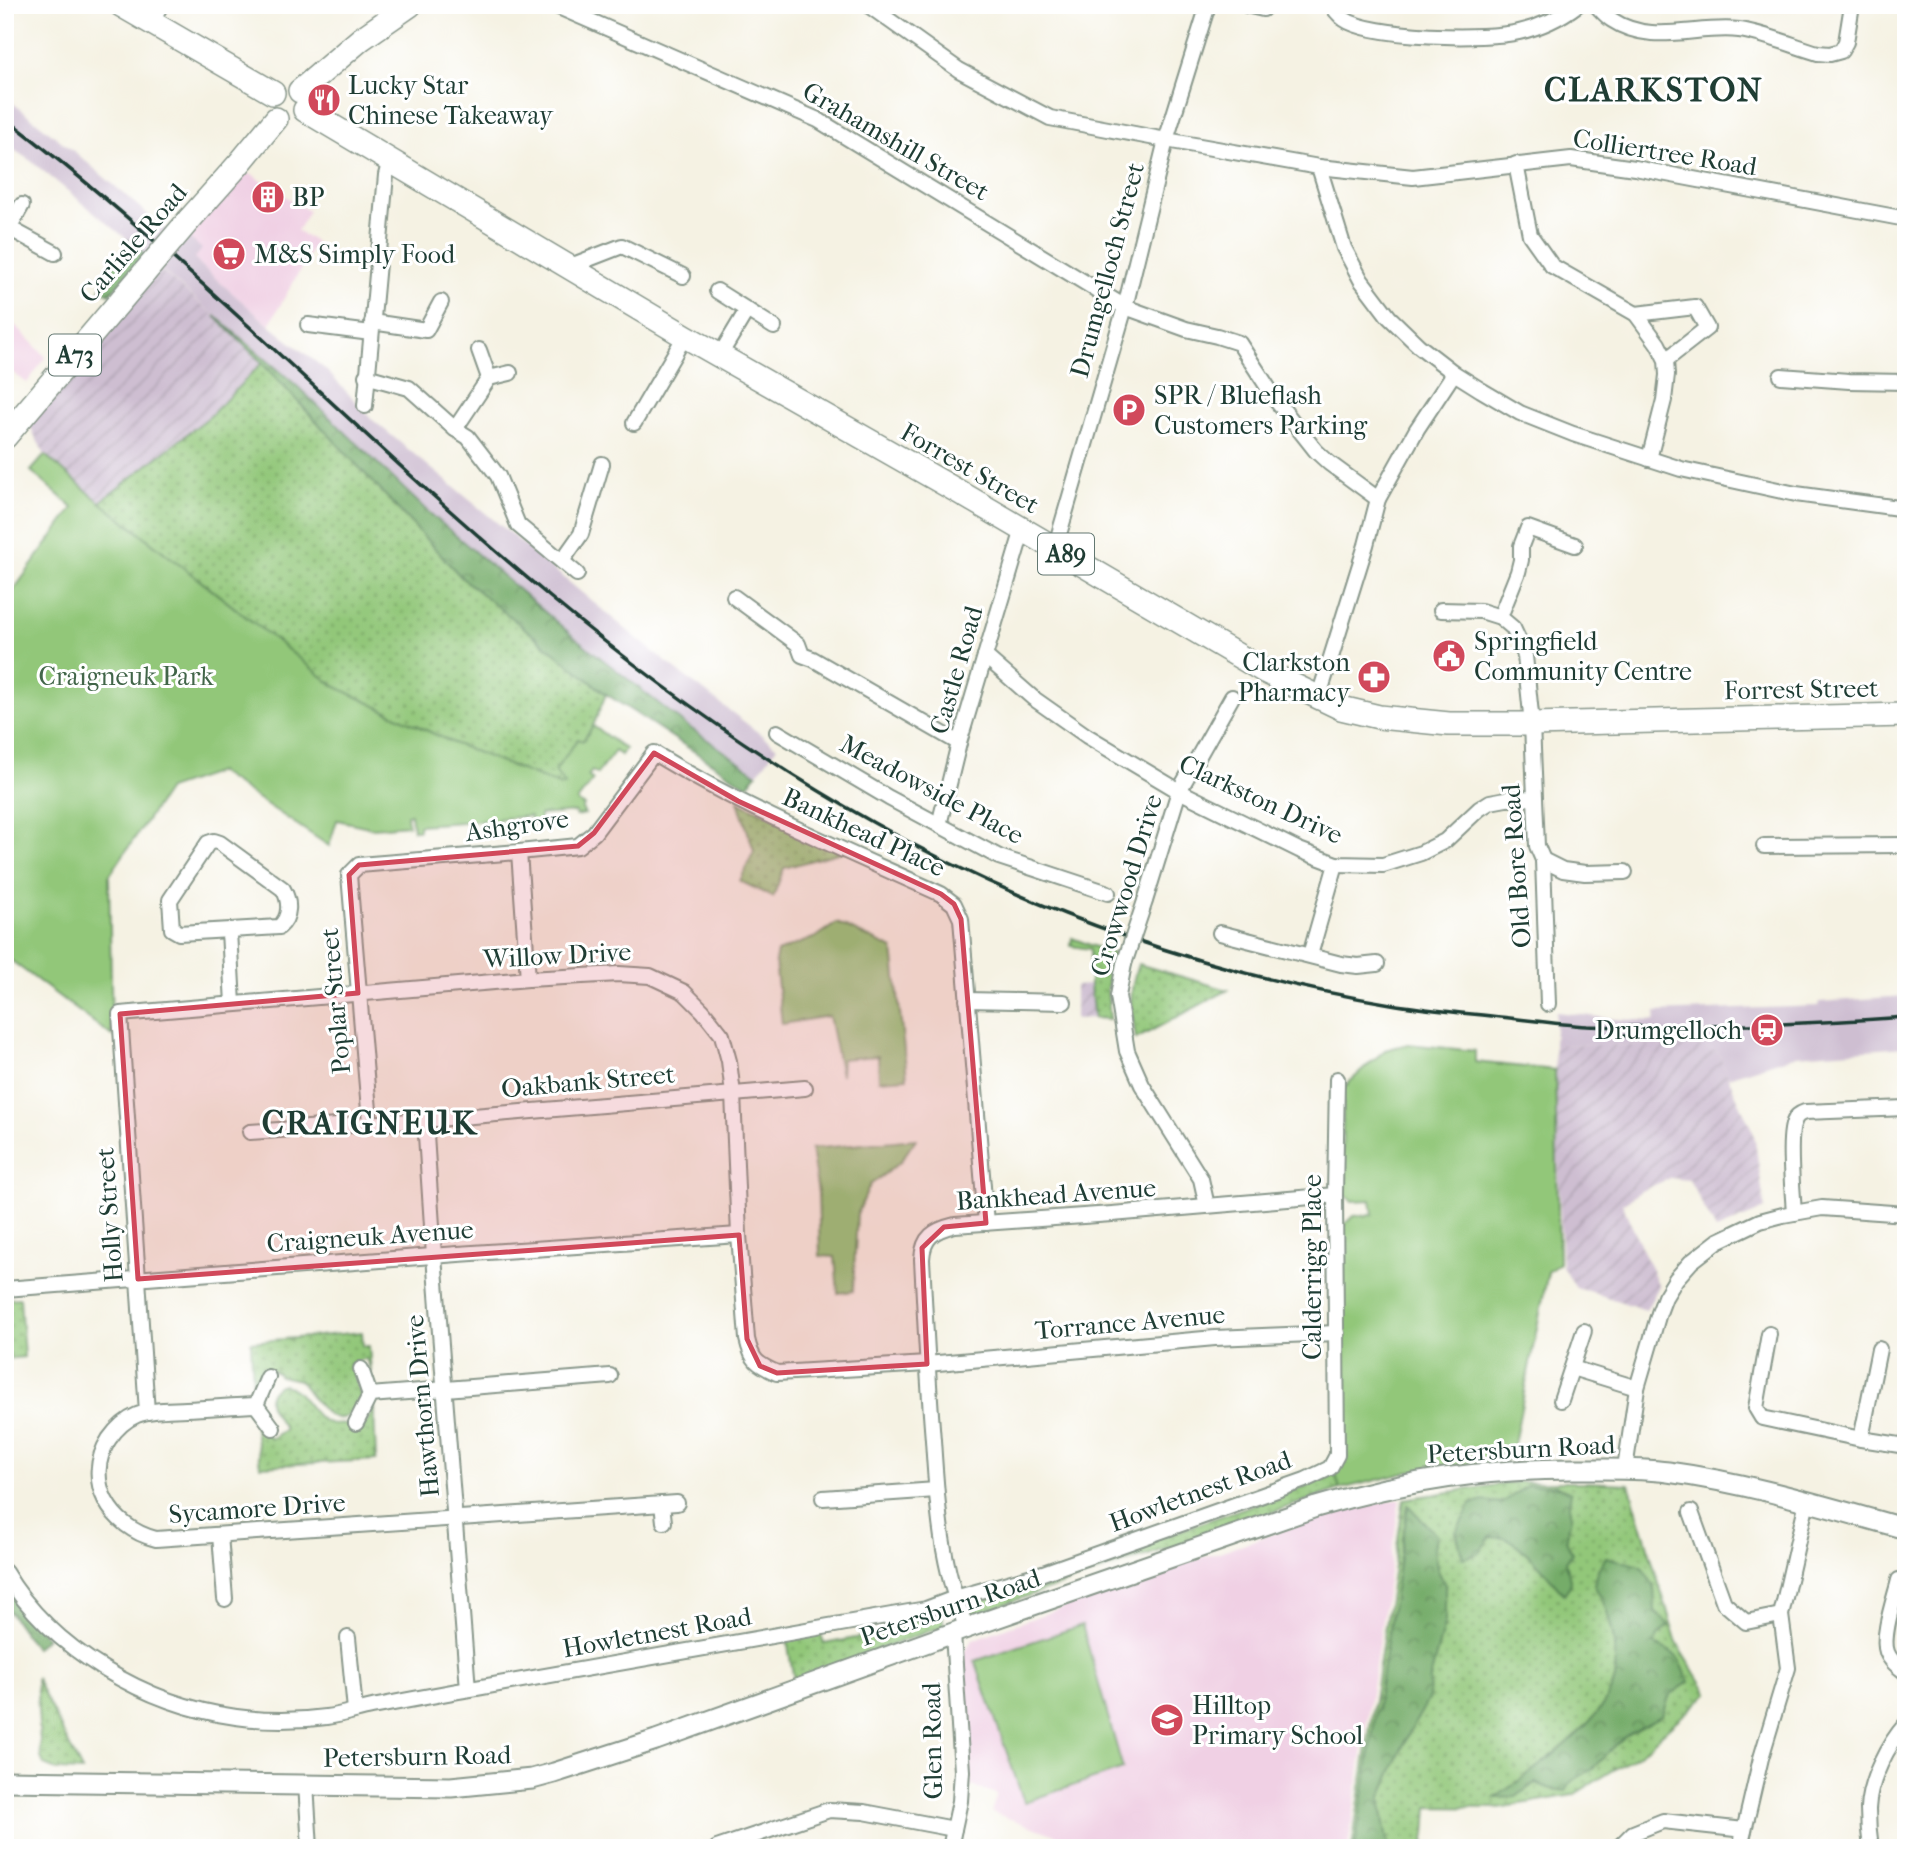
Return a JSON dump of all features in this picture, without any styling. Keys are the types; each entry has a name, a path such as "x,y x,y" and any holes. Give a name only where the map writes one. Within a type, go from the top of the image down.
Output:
{"main road":[{"path":"121,5 156,14 273,93"},
{"path":"302,100 289,86 273,93 269,108 276,119 289,122 301,116 302,100 361,39 410,5"},
{"name":"Forrest Street","path":"302,100 390,160 685,336 1023,529 1266,672 1340,708 1379,717 1449,724 1906,715"},
{"name":"Carlisle Road","path":"5,437 276,119"},
{"name":"Petersburn Road","path":"5,1781 451,1787 532,1779 656,1740 1316,1507 1415,1482 1465,1474 1543,1468 1665,1472 1701,1477 1807,1501 1906,1529"}],"street":[{"name":"Grahamshill Street","path":"554,5 818,120 1125,307 1186,329 1217,335 1239,343 1278,403 1316,451 1378,499"},
{"name":"Colliertree Road","path":"868,5 959,70 1050,118 1319,167 1413,177 1516,164 1584,160 1906,219"},
{"name":"Drumgelloch Street","path":"1055,548 1125,307 1166,140 1208,5"},
{"path":"1246,5 1263,9"},
{"path":"1337,5 1336,11 1343,19 1360,26 1415,35 1462,37 1516,33 1542,25 1577,5"},
{"path":"1596,5 1611,20 1645,33 1741,30 1818,53 1830,54 1841,51 1846,42 1852,5"},
{"path":"365,406 386,175 390,160"},
{"path":"1516,164 1530,235 1552,266 1636,314 1666,360 1664,400 1649,459"},
{"path":"1319,167 1344,248 1361,280 1389,317 1419,346 1454,373 1520,413 1573,434 1681,469 1796,494 1906,509"},
{"path":"22,205 7,227 55,253"},
{"path":"568,267 622,246 683,276"},
{"path":"718,291 774,327"},
{"path":"308,325 426,330 441,302"},
{"path":"1636,314 1695,307 1707,328 1666,360"},
{"path":"720,355 747,310"},
{"path":"634,423 685,336"},
{"path":"479,351 489,378"},
{"path":"455,429 489,378 510,373"},
{"path":"1318,699 1378,499 1417,429 1454,373"},
{"path":"366,376 409,388 455,429 468,437 498,476 518,525 577,574"},
{"path":"1781,376 1849,382 1906,382"},
{"path":"562,561 581,534 602,464"},
{"path":"1441,610 1481,611 1500,617 1518,572 1521,546 1528,527 1575,545"},
{"name":"Castle Road","path":"939,825 959,743 1023,529"},
{"path":"734,597 799,644 802,655 959,743"},
{"name":"Old Bore Road","path":"1500,617 1513,628 1525,656 1532,724 1537,846 1543,860 1548,1004"},
{"name":"Clarkston Drive","path":"985,656 1033,698 1087,736 1179,791 1299,850 1336,864 1383,865 1421,853 1445,841 1490,802 1535,798"},
{"name":"Crowwood Drive","path":"1207,1206 1201,1179 1142,1085 1127,1051 1118,996 1124,964 1179,791 1232,697"},
{"name":"Meadowside Place","path":"778,732 889,798 999,857 1108,893"},
{"name":"Ashgrove","path":"349,875 359,865 578,845 594,833 654,753"},
{"name":"Bankhead Place","path":"654,753 738,801 941,894 954,904 961,919 986,1223"},
{"path":"214,841 282,889 287,897 288,911 285,922 279,927 229,931 179,933 172,929 170,900 208,843 214,841"},
{"path":"1764,846 1906,845"},
{"path":"519,852 528,979"},
{"path":"1543,860 1563,870 1585,873 1625,872"},
{"path":"1310,955 1336,864"},
{"name":"Poplar Street","path":"349,875 370,1122"},
{"path":"229,931 233,1004"},
{"path":"1220,933 1342,964 1377,964"},
{"name":"Willow Drive","path":"120,1014 528,979 619,974 650,976 684,992 704,1011 722,1035 729,1061 739,1235 747,1339 751,1354 760,1366 777,1373 927,1364"},
{"path":"967,1000 1064,1002"},
{"name":"Holly Street","path":"120,1014 146,1412"},
{"name":"Calderrigg Place","path":"1337,1079 1337,1455"},
{"name":"Oakbank Street","path":"250,1132 804,1088"},
{"path":"1794,1213 1791,1137 1798,1115 1805,1112 1906,1108"},
{"name":"Hawthorn Drive","path":"425,1119 468,1689"},
{"name":"Bankhead Avenue","path":"960,1631 955,1598 948,1576 936,1490 922,1248 927,1239 934,1232 955,1224 1335,1195"},
{"path":"1625,1469 1637,1388 1659,1313 1676,1279 1691,1262 1718,1241 1760,1221 1794,1213 1822,1208 1906,1214"},
{"name":"Craigneuk Avenue","path":"5,1289 739,1235"},
{"path":"1561,1400 1584,1331"},
{"name":"Torrance Avenue","path":"927,1364 1215,1339 1337,1334"},
{"path":"1769,1334 1756,1408 1762,1418 1861,1440 1906,1446"},
{"path":"1861,1440 1879,1349"},
{"path":"1572,1368 1637,1388"},
{"path":"356,1423 370,1395 361,1369"},
{"path":"370,1395 610,1376"},
{"path":"256,1405 268,1377"},
{"path":"146,1412 256,1405"},
{"path":"256,1405 272,1427"},
{"name":"Sycamore Drive","path":"146,1412 124,1422 114,1432 103,1448 98,1481 107,1504 124,1524 142,1536 156,1539 669,1504 664,1522"},
{"name":"Howletnest Road","path":"5,1572 60,1637 111,1673 148,1692 190,1707 234,1717 271,1720 326,1717 468,1689 926,1609 1042,1573 1305,1480 1330,1468 1337,1455"},
{"path":"823,1498 936,1490"},
{"path":"1740,1848 1761,1758 1788,1668 1781,1615 1807,1501"},
{"path":"1692,1512 1724,1603 1746,1622 1781,1615"},
{"path":"220,1535 225,1599"},
{"path":"1899,1580 1887,1627 1886,1650 1891,1660 1906,1673"},
{"name":"Glen Road","path":"950,1848 960,1801 962,1771 960,1631"},
{"path":"348,1637 355,1710"},
{"path":"1871,1848 1868,1807 1873,1786 1892,1740 1906,1724"},
{"path":"306,1784 310,1848"},
{"path":"717,1848 829,1810 864,1812 954,1829"},
{"path":"1618,1848 1633,1833 1663,1821 1744,1830"}],"highlighted area":[{"path":"654,753 738,801 941,894 954,904 961,919 986,1223 944,1227 922,1248 927,1364 777,1373 760,1366 747,1339 739,1235 138,1279 120,1014 358,993 349,875 359,865 578,846 594,833"}],"shaded area":[{"path":"5,97 75,152 165,229 187,236 202,249 195,258 198,263 269,325 325,369 374,421 656,654 777,747 757,774 686,725 573,636 425,509 295,384 128,240 31,161 5,144"},
{"path":"243,173 253,175 309,211 297,231 316,242 269,325 198,263 187,236"},
{"path":"159,269 215,316 262,363 209,417 100,502 45,455 29,425"},
{"path":"5,315 46,357 27,383 5,367"},
{"path":"1090,985 1094,1018 1075,1019 1075,986"},
{"path":"1906,996 1906,1047 1797,1055 1728,1077 1719,1053 1705,1047 1554,1044 1556,1012 1655,1021 1656,1012 1818,1006 1819,1002"},
{"path":"1554,1044 1705,1047 1719,1053 1754,1134 1765,1209 1716,1230 1689,1180 1670,1178 1641,1191 1622,1204 1659,1286 1646,1310 1576,1287 1562,1267"},
{"name":"Hilltop Primary School","path":"1400,1499 1348,1848 1092,1848 991,1812 997,1794 971,1786 963,1654 972,1640 1183,1564 1345,1510"}],"green space":[{"path":"128,240 145,254 110,294 100,290"},
{"path":"215,316 295,384 425,509 573,636 686,725 757,774 747,786 606,694 462,578"},
{"path":"262,363 462,577 606,694 593,726 582,742 578,739 555,771 565,786 453,743 334,686 100,502 209,417"},
{"name":"Craigneuk Park","path":"45,455 100,502 334,686 453,743 561,786 565,785 555,771 578,739 583,741 593,726 625,749 621,755 615,751 597,774 592,771 588,776 593,780 577,801 584,806 582,809 585,814 576,816 576,812 540,815 540,823 531,824 530,816 498,819 499,834 494,834 492,820 419,825 419,830 413,830 411,814 407,815 408,825 373,828 337,820 329,846 218,772 168,789 109,876 112,1036 5,956 5,602 73,508 31,471"},
{"path":"738,801 845,851 784,868 773,897 740,881 754,851"},
{"path":"837,923 893,949 907,1078 879,1080 878,1056 842,1059 841,1075 829,1016 782,1024 775,961 777,952 816,937"},
{"path":"1072,938 1117,955 1107,987 1110,1019 1094,1018 1090,949 1071,946"},
{"path":"1138,964 1228,990 1136,1039 1131,1001"},
{"path":"1408,1044 1475,1051 1475,1062 1555,1070 1559,1263 1548,1272 1511,1459 1414,1471 1340,1489 1335,1472 1342,1227 1353,1216 1373,1215 1371,1200 1352,1201 1342,1193 1343,1088 1385,1050"},
{"path":"916,1139 900,1162 870,1185 857,1215 853,1291 838,1293 835,1257 820,1256 818,1193 811,1149"},
{"path":"20,1298 24,1357 5,1359 5,1299"},
{"path":"362,1332 363,1346 369,1346 371,1373 366,1358 350,1364 361,1397 352,1412 344,1417 329,1415 299,1380 279,1376 263,1366 253,1389 251,1342"},
{"path":"279,1385 298,1392 316,1414 331,1424 347,1424 362,1431 374,1407 376,1460 260,1466 253,1413 270,1439 285,1429 270,1407 269,1401 269,1396"},
{"path":"1335,1472 1340,1489 973,1615 970,1604 1315,1483"},
{"path":"1517,1482 1629,1484 1677,1643 1708,1693 1638,1755 1573,1795 1498,1808 1428,1807 1423,1848 1352,1848 1404,1499"},
{"path":"1528,1485 1555,1485 1571,1492 1571,1518 1566,1540 1572,1553 1566,1561 1571,1584 1564,1594 1530,1556 1507,1539 1490,1537 1478,1554 1463,1558 1456,1532 1471,1504 1484,1501 1502,1503"},
{"path":"1408,1505 1436,1535 1434,1549 1437,1568 1445,1585 1445,1621 1430,1679 1429,1698 1406,1739 1380,1799 1388,1846 1355,1848"},
{"path":"1606,1557 1641,1566 1654,1586 1655,1611 1669,1625 1654,1644 1677,1657 1689,1682 1670,1695 1663,1715 1624,1737 1591,1770 1572,1781 1566,1791 1535,1783 1516,1797 1495,1798 1565,1745 1597,1713 1608,1696 1616,1674 1613,1637 1608,1613 1594,1585 1597,1571"},
{"path":"5,1583 23,1611 47,1638 35,1648 5,1606"},
{"path":"942,1614 944,1626 794,1680 787,1640 821,1634 824,1644 887,1632 886,1624"},
{"path":"1082,1625 1123,1769 1024,1802 975,1661"},
{"path":"36,1678 82,1771 56,1770 44,1765 41,1757"}],"railway":[{"path":"5,118 145,233 481,538 627,659 707,718 831,798 934,855 996,885 1124,936 1190,957 1256,976 1405,1006 1595,1026 1748,1025 1906,1017"},
{"path":"1623,1036 1672,1036"}],"place":[{"name":"Lucky Star Chinese Takeaway","path":"324,100"},
{"name":"BP","path":"268,197"},
{"name":"M&S Simply Food","path":"229,254"},
{"name":"SPR / Blueflash Customers Parking","path":"1129,410"},
{"name":"Springfield Community Centre","path":"1449,656"},
{"name":"Clarkston Pharmacy","path":"1374,677"},
{"name":"Drumgelloch","path":"1767,1030"},
{"name":"Hilltop Primary School","path":"1167,1720"}],"district":[{"name":"CLARKSTON","path":"1654,89"},
{"name":"CRAIGNEUK","path":"370,1122"}]}
